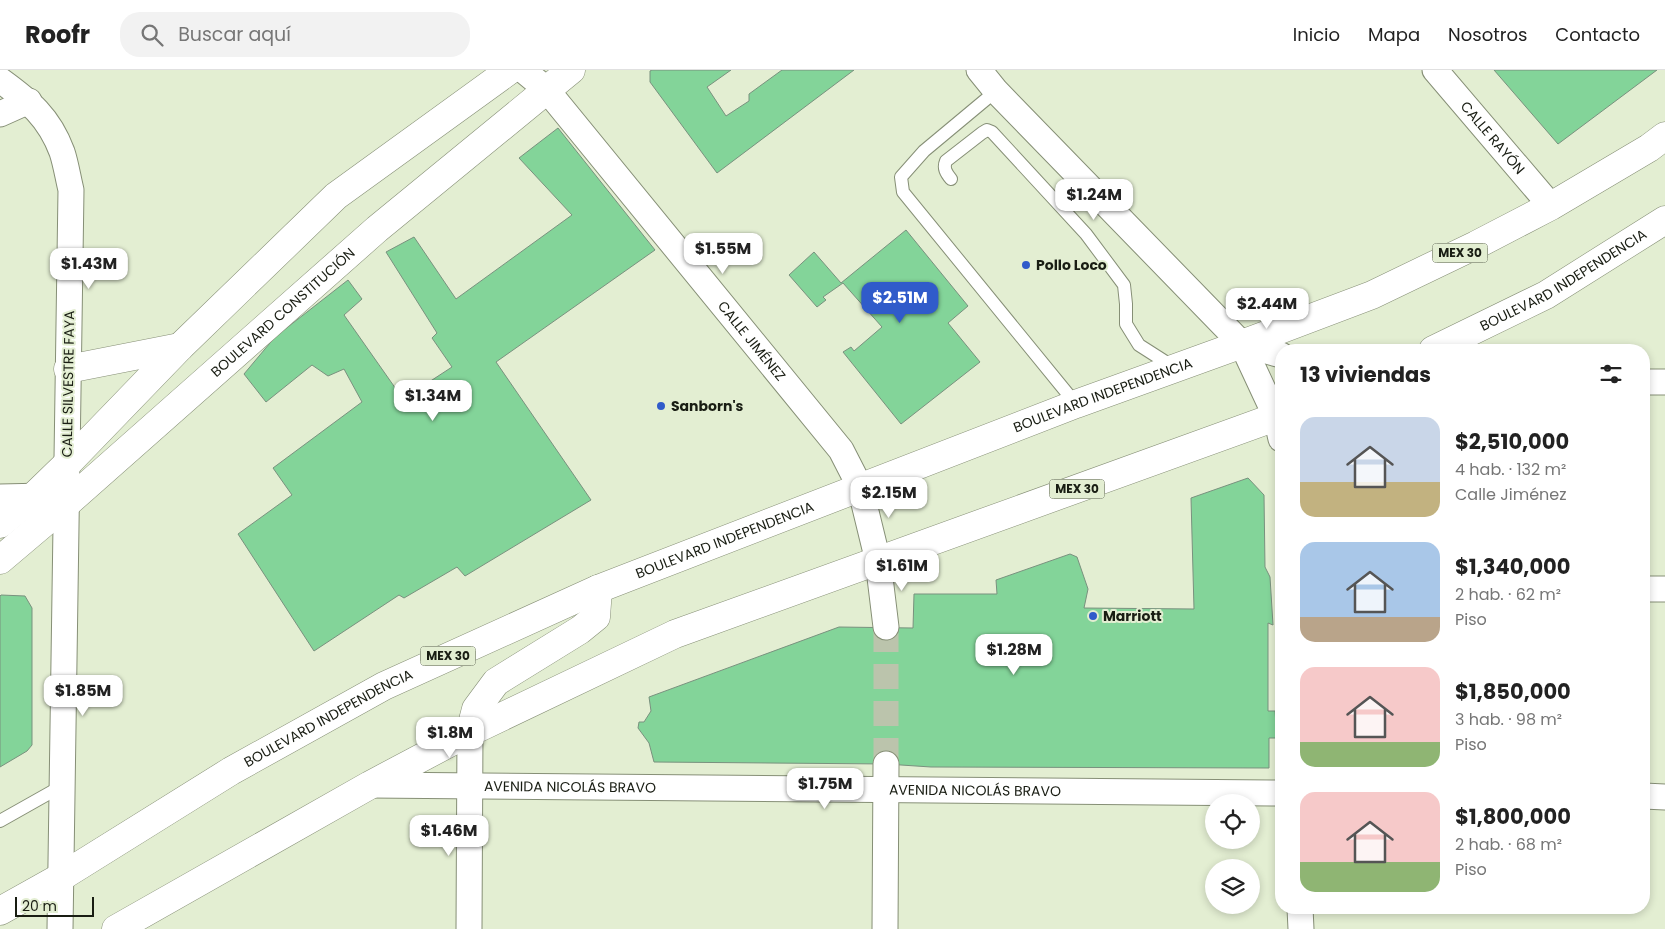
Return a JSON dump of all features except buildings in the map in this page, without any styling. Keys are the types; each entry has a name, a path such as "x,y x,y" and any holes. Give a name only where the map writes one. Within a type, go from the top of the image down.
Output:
{"main road":[{"path":"0,524 34,496 66,465 180,347 336,196 510,70"},
{"name":"BOULEVARD CONSTITUCIÓN","path":"0,560 377,229 571,70"},
{"name":"BOULEVARD INDEPENDENCIA","path":"0,911 61,877 231,771 384,686 598,589 1076,404 1242,344 1372,294 1476,245 1551,206 1649,148 1665,136"},
{"name":"BOULEVARD INDEPENDENCIA","path":"1445,344 1546,295 1665,220"},
{"path":"68,369 180,347"},
{"name":"MEX 30","path":"116,929 370,785 470,732 675,634 878,561 1275,426"},
{"path":"470,732 476,708 496,682 580,630 596,616 598,589"}],"street":[{"name":"CALLE JIMÉNEZ","path":"523,70 546,89 841,450 860,487 878,561 886,627"},
{"path":"978,70 996,91 1242,344 1275,413"},
{"name":"CALLE RAYÓN","path":"1435,70 1551,206"},
{"name":"CALLE SILVESTRE FAYA","path":"0,80 29,101 47,122 62,153 71,190 60,929"},
{"path":"0,114 29,101"},
{"path":"1242,344 1275,353"},
{"path":"1650,382 1665,382"},
{"path":"0,496 47,496 56,498 66,504"},
{"path":"1650,588 1665,589"},
{"path":"469,929 470,732"},
{"path":"885,929 886,764"},
{"name":"AVENIDA NICOLÁS BRAVO","path":"370,785 1275,793"},
{"path":"1650,796 1665,796"},
{"path":"1300,914 1301,929"}],"lane":[{"path":"996,91 924,151 900,177 903,192 1076,404"},
{"path":"950,179 945,171 946,161 982,133 987,130 992,132 1086,234 1124,285 1126,324 1139,345 1174,368"},
{"path":"0,821 62,786"}],"tunnel":[{"path":"886,627 886,764"}],"place":[{"name":"Pollo Loco","path":"1026,265"},
{"name":"Sanborn's","path":"661,406"},
{"name":"Marriott","path":"1093,616"}]}
